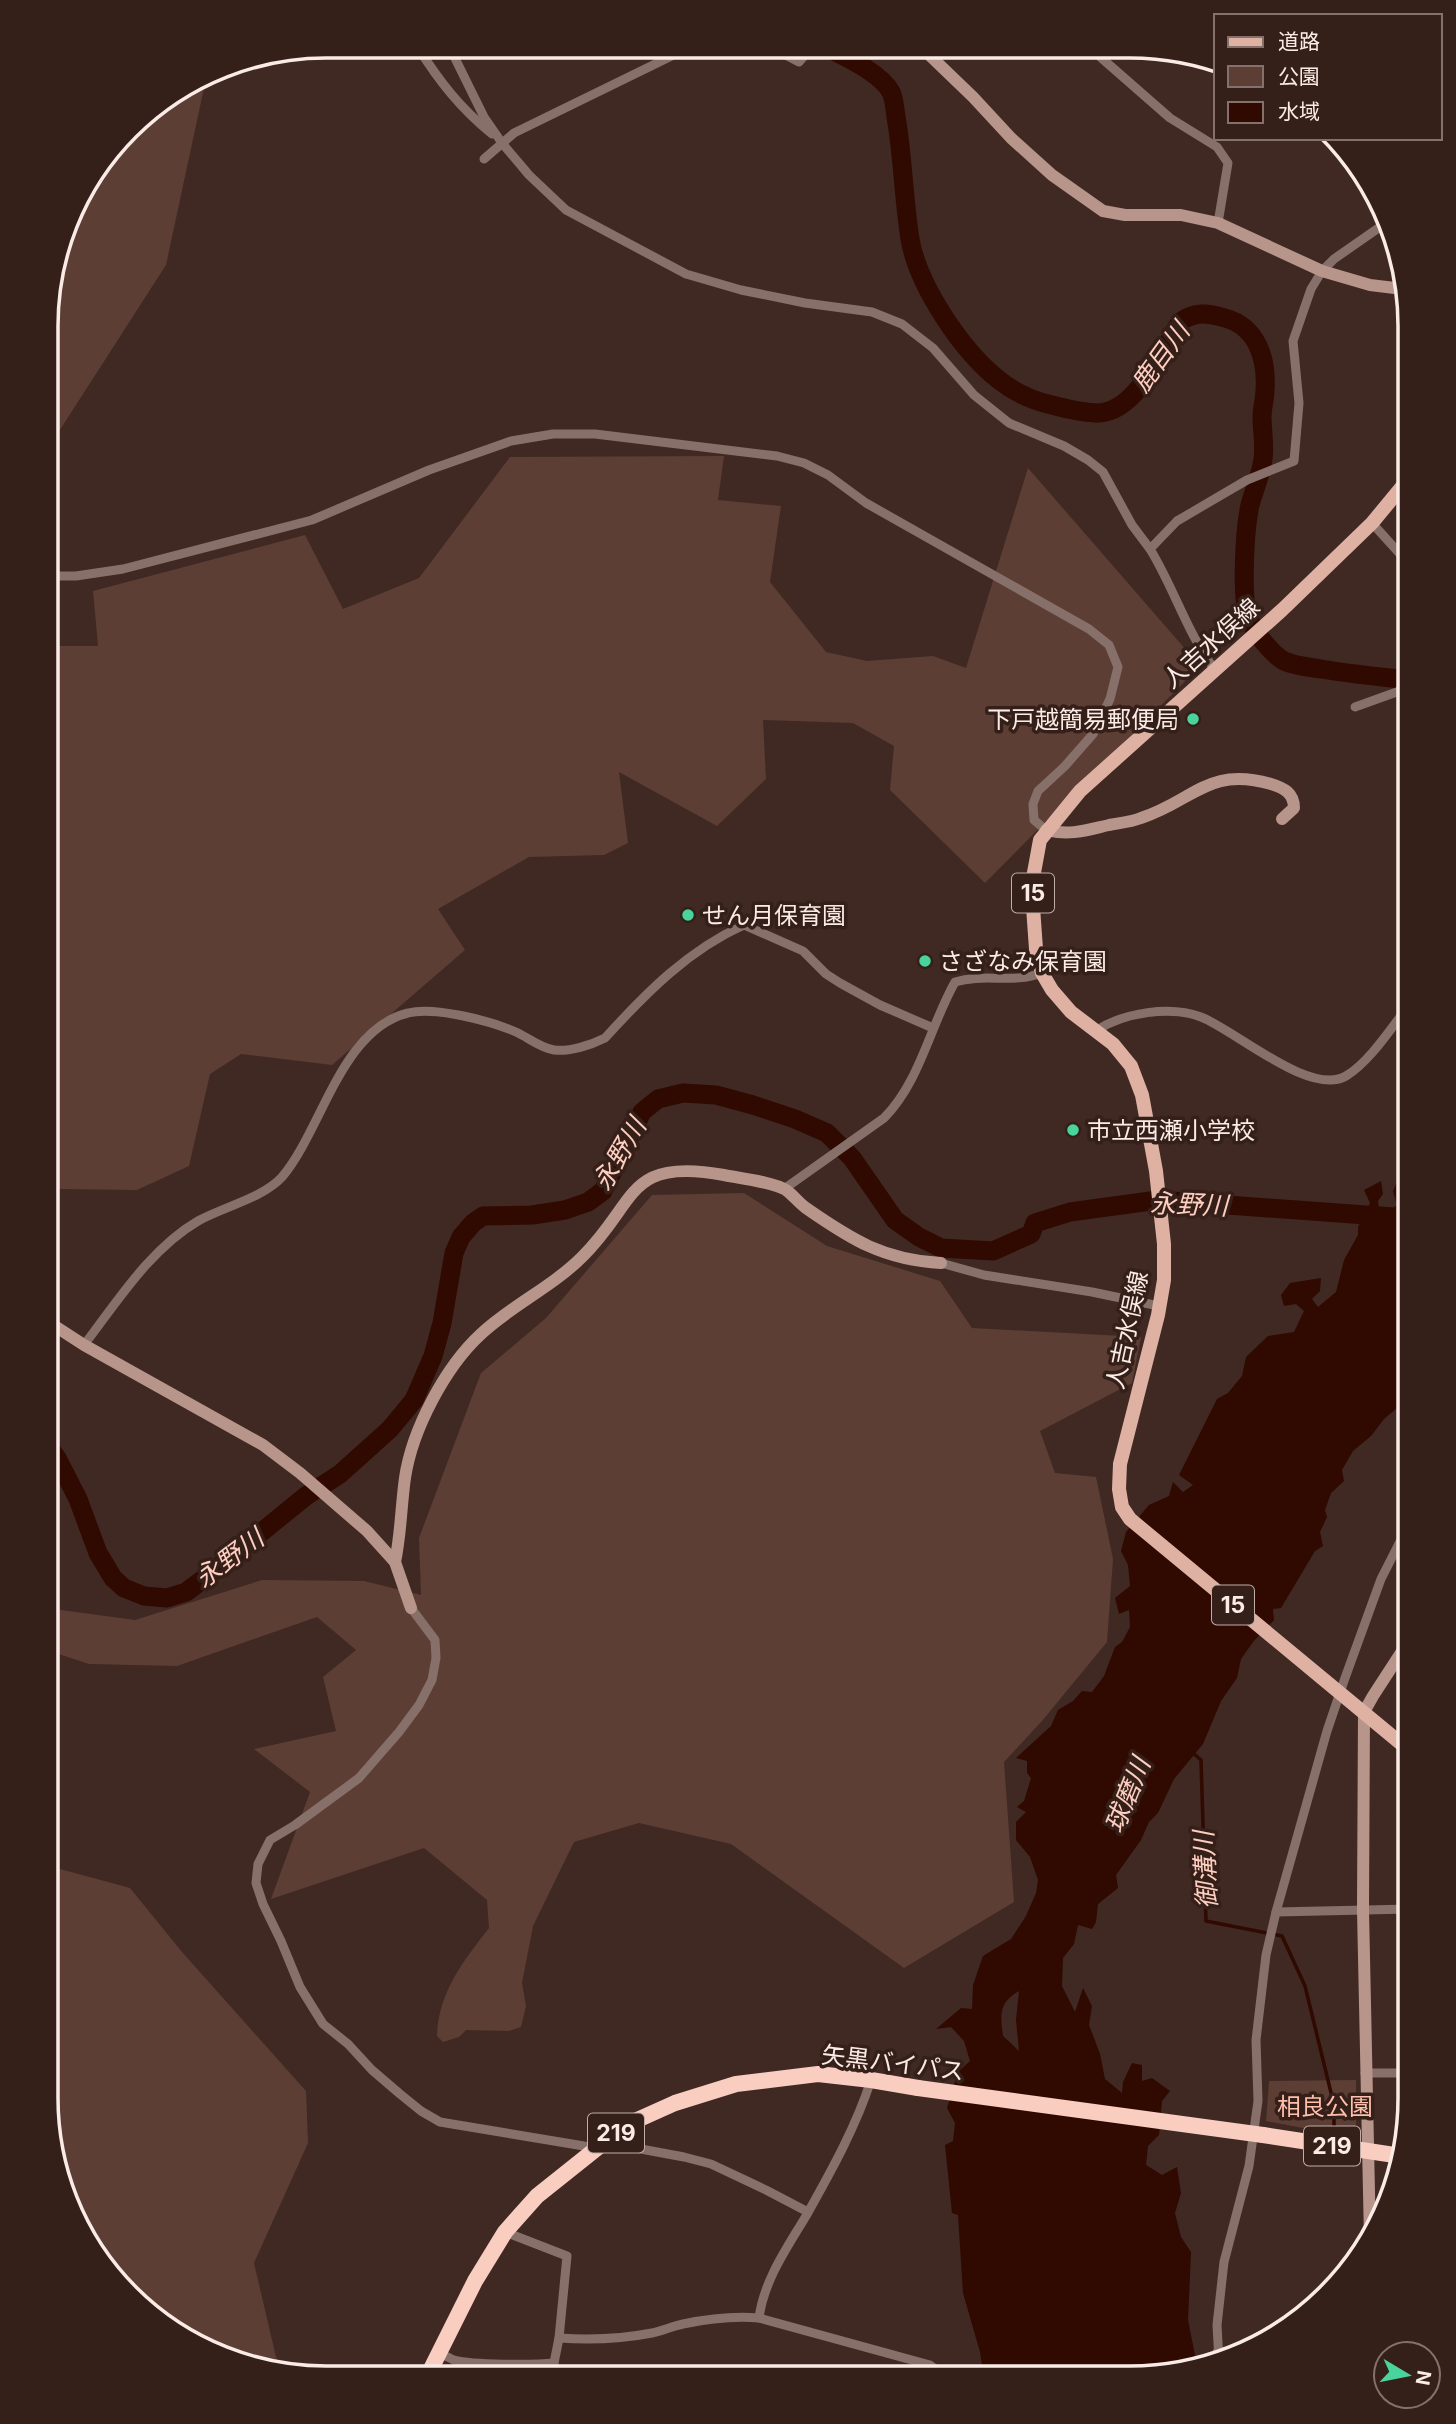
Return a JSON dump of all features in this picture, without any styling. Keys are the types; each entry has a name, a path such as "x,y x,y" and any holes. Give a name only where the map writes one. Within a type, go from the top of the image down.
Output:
{"highway":[{"name":"矢黒バイパス","path":"433,2366 475,2281 505,2232 537,2196 626,2126 663,2109 736,2084 818,2074 1392,2155"}],"main road":[{"name":"人吉水俣線","path":"1398,492 1372,523 1282,610 1080,791 1046,830 1040,841 1033,878 1036,949 1042,973 1052,990 1071,1012 1113,1044 1130,1066 1142,1095 1158,1187 1164,1244 1164,1280 1120,1464 1119,1489 1122,1507 1130,1519 1398,1741"}],"street":[{"path":"424,58 465,112 502,143"},
{"path":"455,58 484,117 502,143 529,175 566,210 686,274 741,290 805,303 872,312 902,324 933,348 974,395 1009,423 1065,446 1103,472 1132,525 1163,570 1174,599 1202,652 1215,670"},
{"path":"484,159 514,133 667,58"},
{"path":"932,58 1011,138 1052,175 1103,211 1125,215 1181,215 1218,223 1322,271 1370,285 1395,288"},
{"path":"1101,58 1170,118 1217,147 1228,163 1218,223"},
{"path":"1150,549 1177,521 1247,480 1294,461 1299,384 1293,341 1311,289 1322,271 1334,259 1380,227"},
{"path":"58,576 123,569 312,520 429,470 511,441 553,434 595,434 776,456 804,463 828,475 866,503 1089,629 1109,645 1118,667 1110,699 1093,734 1038,791 1033,804 1034,820 1046,830 1064,835 1137,820 1154,814 1201,786 1239,778 1284,788 1294,799 1294,808 1282,819"},
{"path":"1372,523 1398,552"},
{"path":"1355,707 1398,692"},
{"path":"84,1345 137,1276 171,1241 198,1222 271,1187 283,1176 348,1062 376,1029 391,1018 411,1012 468,1016 556,1050 594,1044 605,1038 690,954 744,925 803,951 826,974 880,1005 933,1028"},
{"path":"784,1189 884,1118 894,1108 912,1078 955,982 968,978 1014,980 1042,973"},
{"path":"1097,1030 1110,1022 1145,1013 1175,1012 1200,1016 1275,1061 1322,1080 1336,1080 1362,1064 1398,1018"},
{"path":"808,2212 711,2164 630,2147 597,2147 440,2122 421,2111 372,2070 348,2044 323,2024 300,1987 263,1905 256,1883 258,1864 270,1840 359,1778 399,1732 419,1705 432,1680 436,1658 435,1640 411,1608 396,1562 405,1476 422,1423 453,1366 481,1334 562,1276 601,1237 628,1198 644,1182 662,1173 711,1173 784,1189 803,1206 866,1245 890,1256 941,1263 984,1275 1159,1306"},
{"path":"58,1328 263,1445 330,1497 396,1562"},
{"path":"1218,2351 1216,2325 1224,2262 1250,2165 1258,2101 1256,2040 1266,1955 1338,1692 1381,1579 1398,1546"},
{"path":"1370,2219 1363,1910 1364,1712 1398,1657"},
{"path":"1276,1912 1398,1909"},
{"path":"1365,2073 1398,2073"},
{"path":"759,2318 762,2299 770,2279 828,2177 871,2080"},
{"path":"505,2232 567,2256 553,2366"},
{"path":"559,2338 590,2340 620,2337 653,2333 684,2324 746,2317 759,2318 931,2366"},
{"path":"440,2353 454,2360 470,2362 538,2365 554,2362"}],"green space":[{"path":"204,87 166,265 58,433 58,308 67,256 78,223 103,177 136,136 163,113"},
{"path":"724,456 718,500 781,506 770,582 826,652 867,661 933,656 966,668 1028,468 1200,666 985,883 890,790 894,746 853,723 763,720 766,779 717,826 619,772 628,843 604,855 529,857 438,909 465,950 332,1065 241,1054 210,1074 189,1166 137,1190 58,1189 58,646 98,646 93,591 305,535 343,609 419,578 510,457"},
{"path":"744,1193 827,1246 940,1281 972,1328 1141,1337 1132,1383 1040,1431 1055,1473 1096,1477 1113,1559 1107,1642 1042,1721 1004,1762 1014,1902 904,1968 731,1844 639,1823 574,1842 533,1926 522,1983 526,2006 521,2027 509,2031 466,2030 459,2037 443,2042 437,2036 442,2005 454,1978 489,1928 487,1900 424,1848 271,1899 310,1792 254,1749 336,1731 323,1677 356,1650 317,1617 177,1666 89,1664 58,1654 58,1610 135,1620 262,1580 364,1581 421,1595 419,1538 481,1373 546,1318 652,1195"},
{"path":"58,1869 130,1888 182,1952 306,2091 308,2143 254,2263 278,2362 240,2352 207,2339 163,2311 124,2275 85,2217 67,2168 58,2116"},
{"name":"相良公園","path":"1356,2080 1356,2138 1266,2121 1269,2081"}],"water":[{"name":"球磨川","path":"1398,1180 1398,1407 1353,1451 1342,1470 1344,1481 1331,1493 1325,1510 1327,1517 1320,1532 1323,1546 1315,1551 1281,1608 1273,1609 1274,1620 1241,1659 1237,1678 1221,1701 1203,1744 1174,1779 1158,1813 1149,1822 1141,1840 1116,1875 1118,1888 1098,1904 1096,1922 1092,1929 1078,1925 1074,1944 1063,1958 1062,1986 1075,2012 1083,1988 1092,2006 1089,2025 1100,2054 1105,2079 1122,2093 1123,2082 1132,2063 1142,2065 1142,2081 1152,2078 1170,2091 1162,2101 1159,2135 1148,2146 1146,2165 1162,2175 1177,2167 1181,2193 1175,2213 1181,2237 1191,2252 1188,2320 1196,2358 1148,2366 982,2366 963,2293 958,2215 952,2213 945,2145 953,2141 955,2123 947,2108 958,2072 970,2061 964,2041 951,2027 936,2029 961,2008 972,2009 973,1985 983,1956 1011,1939 1026,1916 1036,1893 1038,1880 1030,1857 1016,1840 1016,1822 1026,1812 1017,1807 1024,1801 1031,1778 1027,1773 1027,1761 1016,1758 1051,1726 1058,1710 1073,1701 1082,1691 1092,1692 1104,1676 1115,1647 1122,1642 1130,1627 1129,1610 1119,1614 1115,1598 1130,1586 1128,1565 1121,1551 1126,1532 1149,1505 1169,1496 1173,1482 1183,1492 1193,1485 1179,1475 1217,1399 1228,1393 1242,1376 1246,1357 1268,1336 1294,1332 1304,1311 1296,1304 1284,1306 1281,1295 1290,1283 1321,1278 1320,1291 1312,1299 1318,1307 1336,1292 1344,1260 1358,1235 1358,1227 1370,1203 1364,1190 1381,1181 1383,1194 1378,1201 1380,1219 1397,1205 1393,1191","holes":["1019,1991 1016,2020 1019,2051 1003,2036 1001,2021 1004,2004"]}],"waterway":[{"name":"鹿目川","path":"848,58 879,78 891,92 899,137 910,239 922,277 957,335 985,368 1005,384 1045,403 1099,413 1113,410 1137,391 1180,322 1186,318 1202,314 1225,318 1236,322 1253,337 1262,356 1265,393 1262,417 1263,459 1246,530 1244,582 1250,621 1260,638 1279,658 1288,663 1398,679"},
{"name":"永野川","path":"58,1460 78,1499 98,1553 113,1578 124,1588 144,1596 167,1598 186,1592 306,1496 340,1474 390,1429 414,1400 433,1356 442,1323 454,1253 461,1237 473,1223 483,1216 532,1215 565,1210 588,1202 603,1191 642,1112 658,1099 683,1093 716,1095 753,1105 827,1133 852,1158 895,1220 941,1248 993,1251 1031,1234 1035,1223 1070,1212 1158,1200 1398,1217"},
{"name":"御溝川","path":"1193,1753 1201,1760 1206,1921 1282,1936 1305,1986 1334,2105 1334,2135"}],"place":[{"name":"下戸越簡易郵便局","path":"1193,719"},
{"name":"せん月保育園","path":"688,915"},
{"name":"さざなみ保育園","path":"925,961"},
{"name":"市立西瀬小学校","path":"1073,1130"}]}
